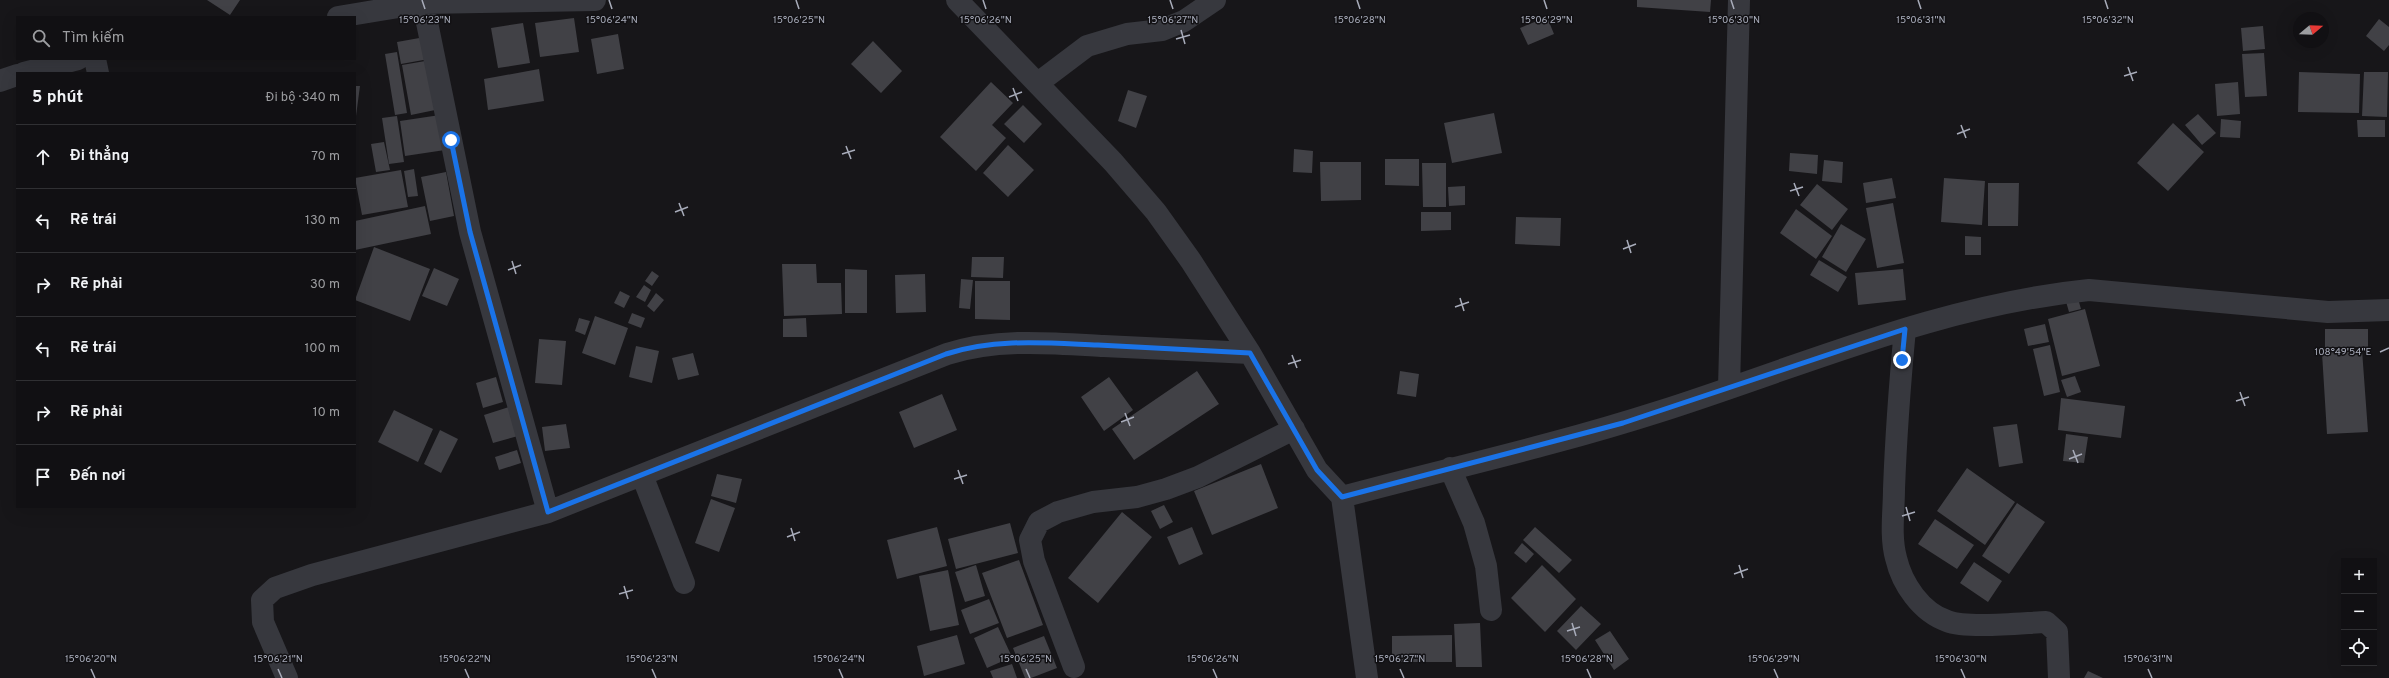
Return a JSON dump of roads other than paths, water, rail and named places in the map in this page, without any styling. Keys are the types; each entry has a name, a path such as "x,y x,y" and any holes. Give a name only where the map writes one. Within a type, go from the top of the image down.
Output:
{"street":[{"path":"345,16 423,4 595,0"},
{"path":"957,0 1113,162 1156,212 1191,261 1250,353 1317,470 1342,497 1367,678"},
{"path":"1038,83 1087,46 1127,34 1162,30 1184,21 1215,0"},
{"path":"1729,388 1739,0"},
{"path":"423,4 470,232 548,512"},
{"path":"28,72 74,60"},
{"path":"95,60 98,72"},
{"path":"0,80 16,75"},
{"path":"1342,497 1623,423 1905,329 2021,300 2052,294 2089,290 2328,312 2389,310"},
{"path":"1905,329 1896,422 1893,535 1895,558 1903,580 1917,600 1930,613 1946,621 1957,624 2046,622 2057,632 2059,678"},
{"path":"287,678 263,622 262,600 275,588 312,574 548,512 968,347 992,343 1050,343 1250,353"},
{"path":"1074,667 1034,561 1030,540 1039,522 1058,512 1093,502 1136,497 1166,489 1198,477 1294,429"},
{"path":"1450,468 1474,523 1486,566 1491,610"},
{"path":"642,475 684,583"}]}
